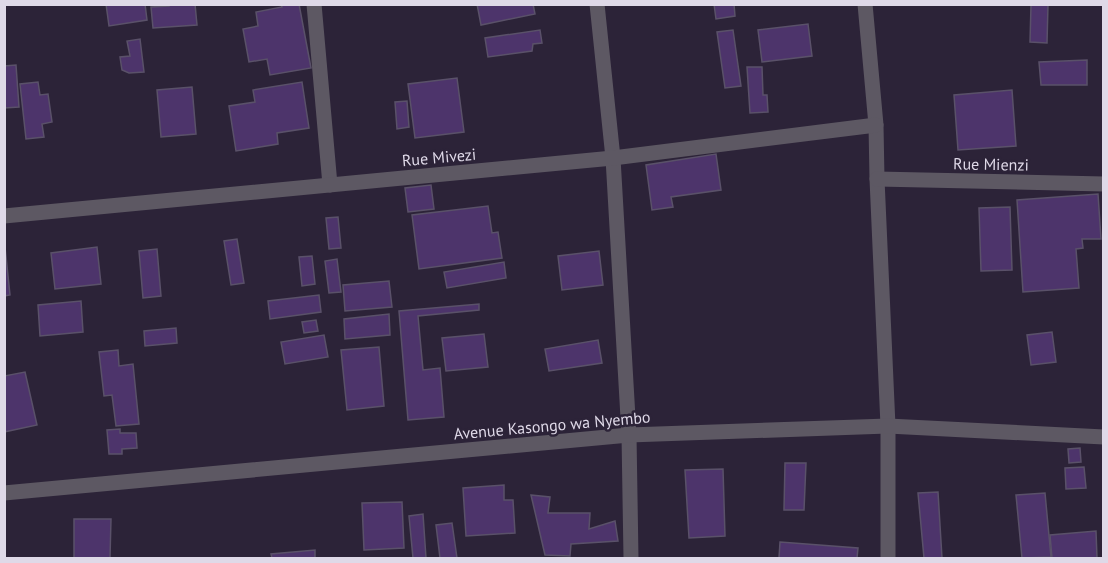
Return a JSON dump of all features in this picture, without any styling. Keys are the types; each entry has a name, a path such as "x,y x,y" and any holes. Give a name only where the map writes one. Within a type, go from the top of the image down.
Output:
{"street":[{"path":"314,4 330,185"},
{"path":"597,4 613,158 629,435 631,558"},
{"path":"865,4 876,125 888,426 888,558"},
{"name":"Rue Mivezi","path":"4,216 613,158 876,125"},
{"name":"Rue Mienzi","path":"877,179 1104,184"},
{"name":"Avenue Kasongo wa Nyembo","path":"4,493 629,435 888,426 1104,437"}],"building":[{"path":"106,4 145,4 147,20 109,26"},
{"path":"169,4 195,4 197,25 153,28 151,7 169,6"},
{"path":"281,4 299,4 311,68 270,75 267,59 249,62 243,29 258,26 256,12 282,7"},
{"path":"477,4 533,4 535,14 481,25"},
{"path":"714,4 734,4 735,16 716,19"},
{"path":"1031,5 1048,5 1047,43 1030,42"},
{"path":"808,24 812,56 762,62 758,30"},
{"path":"540,30 542,43 533,44 532,51 488,57 485,38"},
{"path":"733,30 741,86 725,88 717,32"},
{"path":"140,39 144,72 129,73 122,70 120,57 130,56 127,41"},
{"path":"1087,60 1087,85 1041,85 1039,62"},
{"path":"16,65 19,107 4,108 4,66"},
{"path":"747,67 762,67 763,95 767,95 768,112 750,113"},
{"path":"457,78 464,132 415,138 408,84"},
{"path":"38,82 40,95 48,94 52,122 42,124 44,137 26,139 20,84"},
{"path":"302,82 309,128 277,133 278,144 236,151 229,106 255,102 253,90"},
{"path":"192,87 196,134 161,137 157,90"},
{"path":"1012,90 1016,146 958,150 954,95"},
{"path":"407,101 409,127 397,129 395,102"},
{"path":"716,154 721,190 671,197 673,207 652,210 646,165"},
{"path":"431,185 434,209 408,212 405,188"},
{"path":"1098,194 1101,239 1082,239 1083,248 1076,249 1079,288 1023,292 1017,200"},
{"path":"488,206 492,233 498,232 502,258 419,269 412,215"},
{"path":"1010,207 1012,270 981,271 979,208"},
{"path":"338,217 341,248 329,249 326,218"},
{"path":"237,239 244,283 231,285 224,241"},
{"path":"4,247 10,295 4,296"},
{"path":"97,247 101,284 55,289 51,253"},
{"path":"157,249 161,296 143,298 139,251"},
{"path":"599,251 603,285 562,290 558,256"},
{"path":"312,256 315,284 302,286 299,257"},
{"path":"337,259 341,292 329,293 325,261"},
{"path":"504,262 506,278 447,288 444,272"},
{"path":"389,281 392,307 345,311 343,285"},
{"path":"319,295 321,312 270,319 268,301"},
{"path":"81,301 83,332 40,336 38,305"},
{"path":"479,304 479,310 418,316 423,370 440,368 444,417 408,420 399,311"},
{"path":"389,314 390,335 345,339 344,319"},
{"path":"316,320 318,331 304,333 302,322"},
{"path":"176,328 177,343 145,346 144,331"},
{"path":"1052,332 1056,362 1031,365 1027,335"},
{"path":"484,334 488,367 446,371 442,338"},
{"path":"324,335 328,357 285,364 281,342"},
{"path":"598,340 602,363 549,371 545,349"},
{"path":"379,347 384,406 347,410 341,350"},
{"path":"118,350 119,366 133,364 139,424 116,426 112,395 104,396 99,352"},
{"path":"25,372 37,425 4,432 4,376"},
{"path":"120,429 120,433 136,433 137,448 122,449 122,454 109,454 107,430"},
{"path":"1080,448 1081,462 1069,463 1068,449"},
{"path":"785,463 806,463 804,510 784,510"},
{"path":"1084,467 1086,488 1066,489 1065,468"},
{"path":"723,469 725,536 689,538 685,470"},
{"path":"504,485 504,500 513,500 515,533 466,536 463,488"},
{"path":"938,492 942,558 924,558 918,493"},
{"path":"1045,493 1051,557 1022,558 1016,495"},
{"path":"531,495 550,497 548,513 590,513 589,529 615,521 618,541 571,544 570,556 545,555"},
{"path":"402,502 404,548 364,550 362,503"},
{"path":"423,514 426,558 413,558 409,516"},
{"path":"74,519 111,519 110,558 74,558"},
{"path":"452,523 457,558 440,558 436,525"},
{"path":"1096,531 1097,558 1052,558 1050,535"},
{"path":"780,542 858,548 857,558 779,558"},
{"path":"315,550 315,558 272,558 271,554"}]}
